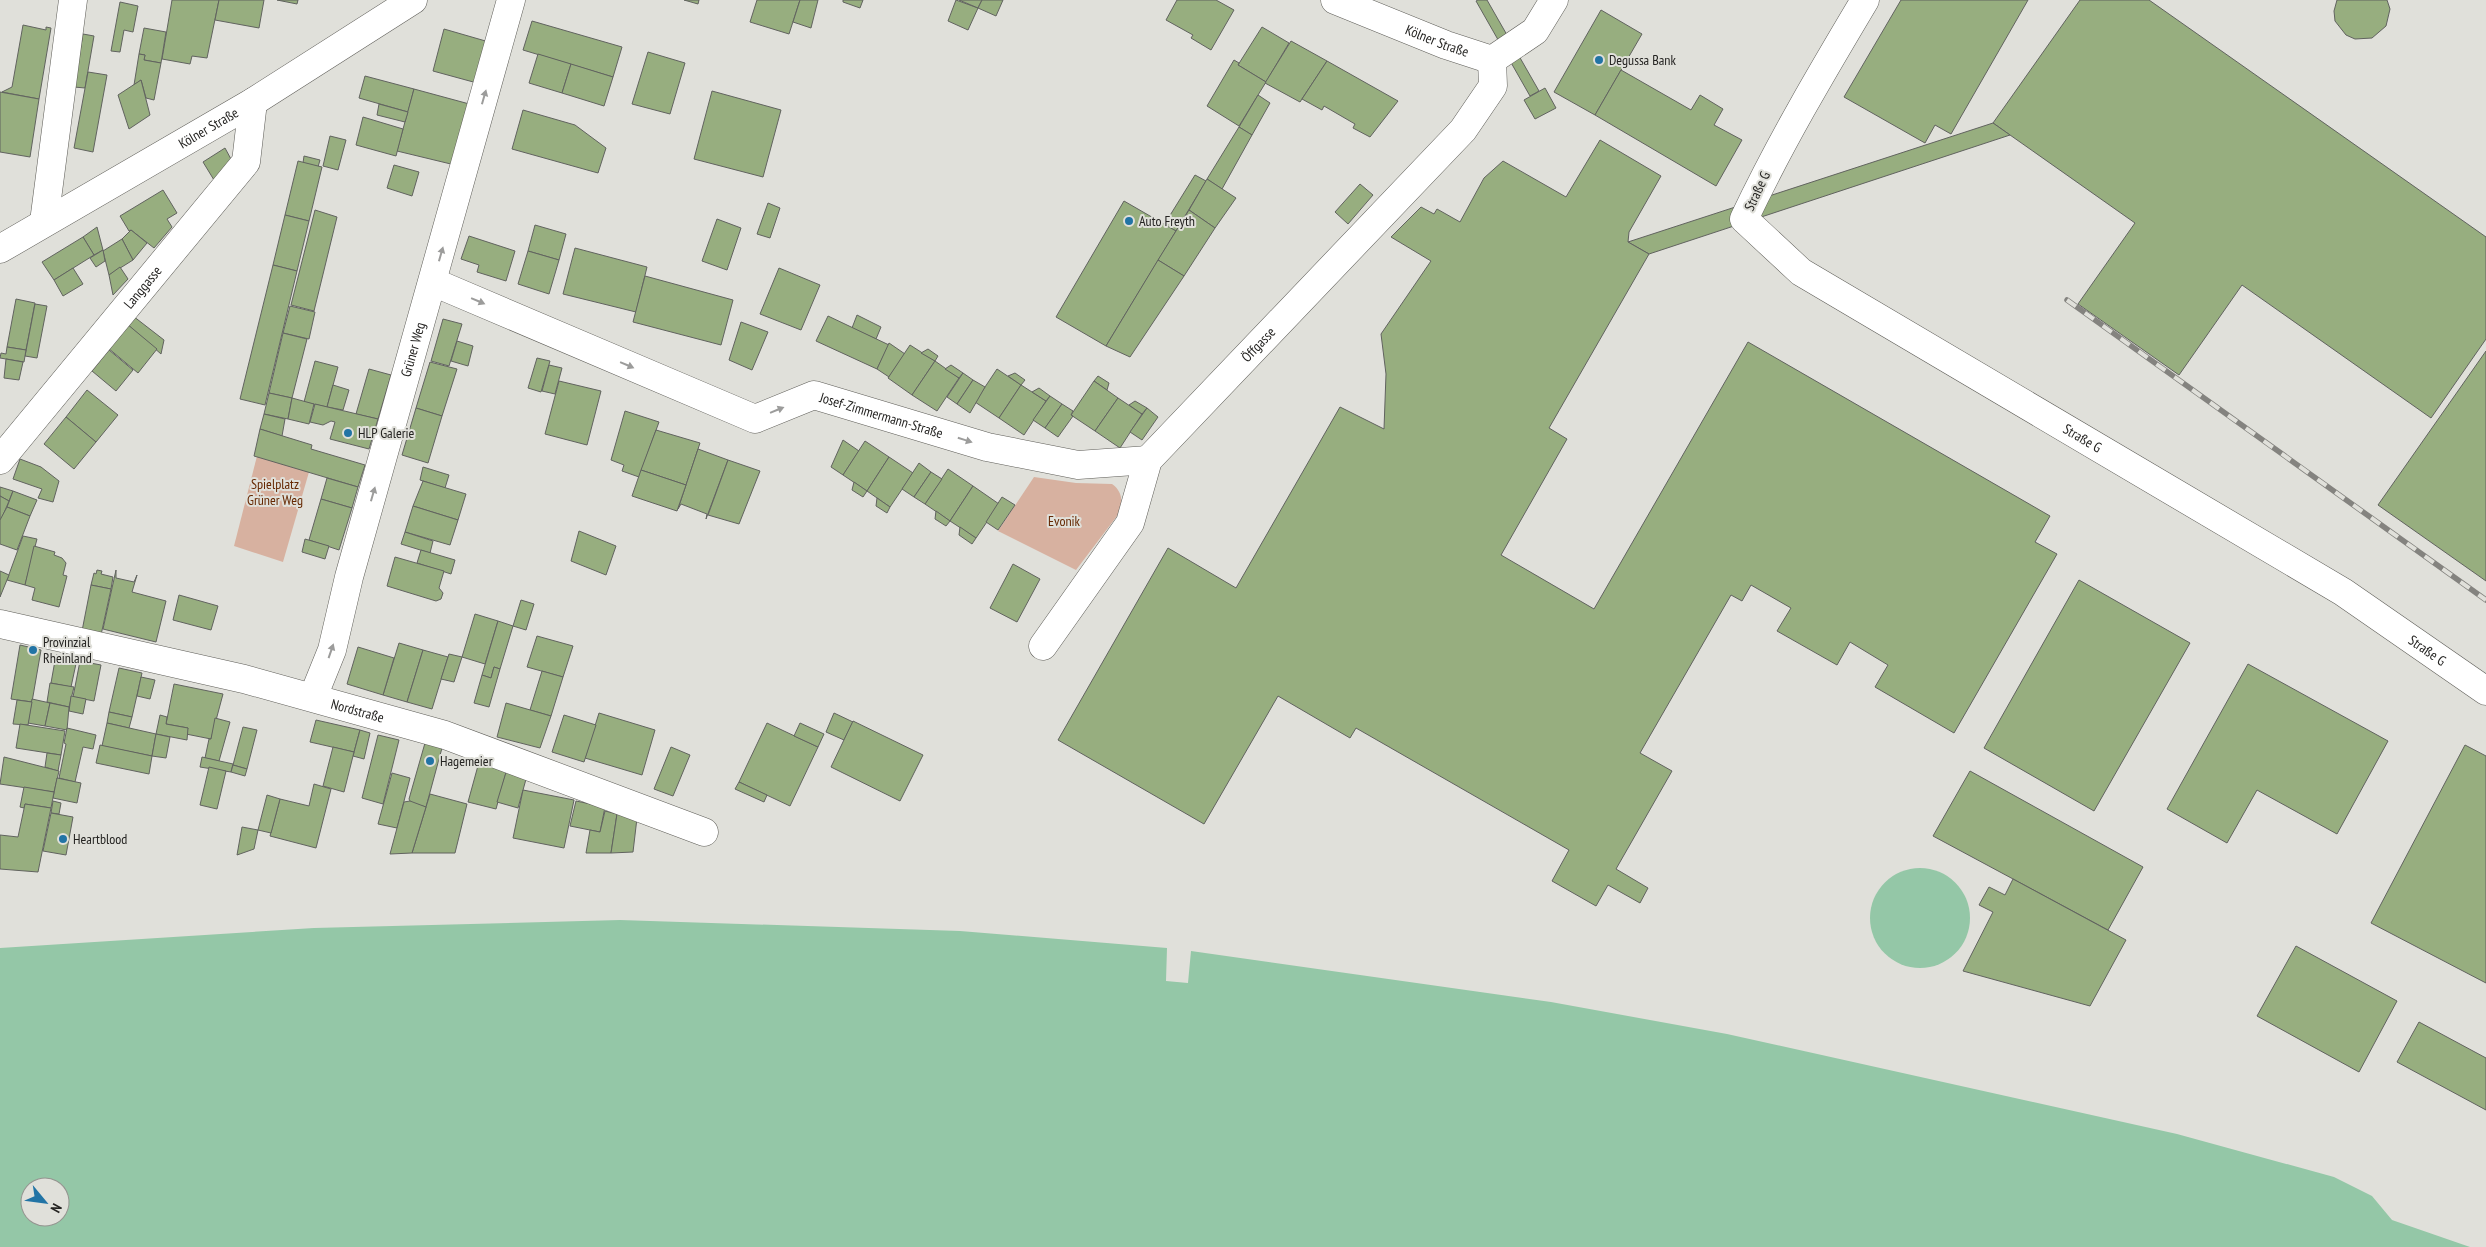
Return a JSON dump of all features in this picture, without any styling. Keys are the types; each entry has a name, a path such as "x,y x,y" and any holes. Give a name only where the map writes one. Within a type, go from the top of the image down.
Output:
{"street":[{"path":"44,222 73,0"},
{"name":"Kölner Straße","path":"0,249 253,102 412,0"},
{"name":"Grüner Weg","path":"313,697 332,650 350,577 511,0"},
{"name":"Kölner Straße","path":"1335,0 1446,45 1492,60"},
{"path":"1492,60 1535,32 1554,0"},
{"name":"Straße G","path":"1865,0 1775,153 1744,219 1801,272 2343,592 2486,691"},
{"name":"Öffgasse","path":"1043,646 1130,523 1148,460 1463,130 1493,86 1492,60"},
{"name":"Langgasse","path":"0,460 246,162 253,102"},
{"name":"Josef-Zimmermann-Straße","path":"433,282 755,419 814,395 987,447 1078,465 1148,460"},
{"name":"Nordstraße","path":"0,624 235,677 445,735 704,832"}],"green space":[{"name":"Spielplatz Grüner Weg","path":"257,456 309,472 283,562 234,546"},
{"name":"Evonik","path":"1034,477 1076,483 1112,484 1120,493 1120,512 1076,570 998,531"}],"shaded area":[{"path":"1920,868 1939,871 1956,882 1967,899 1970,918 1967,937 1956,954 1939,965 1920,968 1901,965 1884,954 1873,937 1870,918 1873,899 1884,882 1901,871"},
{"path":"620,920 960,931 1167,948 1166,981 1188,983 1191,951 1551,1002 1727,1034 2177,1134 2334,1177 2372,1196 2392,1220 2470,1247 0,1247 0,948 314,928"}],"building":[{"path":"172,0 219,0 207,58 192,56 190,64 162,59"},
{"path":"219,0 264,0 259,28 215,20"},
{"path":"277,0 298,0 297,4"},
{"path":"684,0 699,0 698,4"},
{"path":"757,0 800,0 789,34 750,22"},
{"path":"800,0 818,0 811,28 793,22"},
{"path":"843,0 863,0 860,8 843,2"},
{"path":"956,0 978,8 968,30 948,21"},
{"path":"959,0 982,0 978,8"},
{"path":"982,0 1003,0 996,16 978,8"},
{"path":"1177,0 1216,0 1234,10 1211,50 1191,38 1193,35 1166,20"},
{"path":"1487,0 1539,91 1530,96 1476,1"},
{"path":"1901,0 2028,0 1951,134 1935,125 1925,143 1844,97"},
{"path":"2080,0 2149,0 2486,237 2486,339 2431,418 2242,285 2179,375 2078,304 2135,223 1993,123"},
{"path":"2337,0 2387,0 2390,9 2386,26 2372,38 2355,39 2346,35 2335,21 2334,11"},
{"path":"120,2 138,6 133,32 124,30 120,52 111,51"},
{"name":"Degussa Bank","path":"1601,10 1642,34 1595,115 1554,92"},
{"path":"532,21 622,47 613,77 523,50"},
{"path":"23,25 46,30 46,27 51,28 39,99 2,92 12,87"},
{"path":"1262,27 1289,43 1266,82 1238,65"},
{"path":"144,28 166,32 161,63 144,60 145,55 139,54"},
{"path":"444,29 489,42 477,83 433,71"},
{"path":"83,34 94,36 85,88 74,87"},
{"path":"1291,41 1327,61 1300,102 1265,83"},
{"path":"648,52 685,63 670,114 632,104"},
{"path":"139,54 145,55 144,60 161,63 154,100 146,98 141,80 134,85"},
{"path":"538,54 571,64 562,93 529,83"},
{"path":"1234,60 1239,63 1238,65 1266,82 1239,126 1207,106"},
{"path":"1327,61 1398,101 1370,137 1353,128 1355,124 1324,106 1322,110 1302,99"},
{"path":"571,64 613,77 604,106 562,93"},
{"path":"1621,70 1691,110 1700,95 1723,109 1714,125 1742,140 1716,186 1595,115"},
{"path":"88,72 107,75 93,152 74,148"},
{"path":"365,76 414,89 408,112 359,98"},
{"path":"141,80 150,115 129,129 118,95"},
{"path":"1545,88 1556,108 1535,119 1524,100"},
{"path":"414,89 473,105 455,165 397,151"},
{"path":"712,91 781,110 763,177 694,159"},
{"path":"0,92 39,99 30,157 0,152"},
{"path":"1258,95 1270,103 1252,135 1239,127"},
{"path":"379,104 408,112 405,122 377,115"},
{"path":"523,110 575,125 606,148 598,173 512,149"},
{"path":"363,117 403,129 396,156 356,145"},
{"path":"1993,123 2010,135 1649,254 1628,242"},
{"path":"1239,127 1252,135 1222,189 1207,179"},
{"path":"330,136 346,140 338,170 323,166"},
{"path":"1600,140 1661,176 1629,232 1628,242 1649,254 1549,428 1567,439 1501,555 1594,609 1748,342 2050,516 2035,542 2057,554 1954,733 1875,687 1888,665 1850,642 1837,665 1777,631 1791,608 1751,585 1742,601 1731,595 1640,753 1672,771 1616,869 1648,888 1640,903 1608,885 1596,906 1552,881 1569,850 1356,728 1350,738 1278,696 1204,824 1058,740 1168,548 1236,588 1340,407 1384,429 1386,374 1381,334 1431,261 1391,237 1421,207 1434,214 1437,209 1460,222 1484,178 1503,161 1566,197"},
{"path":"225,148 232,161 214,180 203,162"},
{"path":"304,156 320,160 318,167 303,163"},
{"path":"298,161 322,167 309,221 285,215"},
{"path":"394,165 419,172 412,196 387,188"},
{"path":"1195,175 1206,181 1176,231 1164,225"},
{"path":"1207,179 1236,198 1215,228 1189,210"},
{"path":"1360,184 1373,195 1348,224 1335,212"},
{"path":"163,190 177,213 167,219 172,227 154,248 131,230 129,231 120,216"},
{"path":"1124,201 1176,231 1106,346 1056,317"},
{"path":"768,203 780,208 770,238 757,234"},
{"path":"315,210 337,217 314,311 291,305"},
{"path":"1189,210 1215,228 1184,276 1158,260"},
{"path":"285,215 309,221 297,271 273,265"},
{"path":"717,219 741,228 727,270 702,261"},
{"path":"535,225 566,234 559,260 528,251"},
{"path":"97,227 103,250 94,255 83,237"},
{"path":"131,230 147,243 133,260 122,239"},
{"path":"469,236 515,251 506,281 477,272 479,265 461,259"},
{"path":"83,237 94,255 54,280 42,262"},
{"path":"122,239 133,260 109,275 103,251"},
{"path":"575,248 647,267 636,312 563,294"},
{"path":"103,250 105,261 96,267 90,258"},
{"path":"528,251 559,260 549,294 518,284"},
{"path":"1158,260 1184,276 1130,357 1106,346"},
{"path":"273,265 297,271 265,405 240,399"},
{"path":"120,267 128,279 113,295 109,275"},
{"path":"73,268 83,284 63,296 54,280"},
{"path":"779,268 820,285 801,330 760,314"},
{"path":"645,276 733,300 721,345 633,322"},
{"path":"16,299 35,303 26,350 7,347"},
{"path":"35,304 47,306 37,358 25,356"},
{"path":"290,306 315,312 309,339 283,333"},
{"path":"857,315 881,327 876,339 852,328"},
{"path":"133,316 164,340 161,354 127,324"},
{"path":"828,316 889,345 877,369 816,341"},
{"path":"443,319 462,324 449,366 431,361"},
{"path":"741,322 768,332 752,370 729,360"},
{"path":"127,324 157,349 138,373 108,348"},
{"path":"283,333 307,339 292,398 269,393"},
{"path":"457,341 473,346 468,366 451,361"},
{"path":"889,343 905,354 889,377 877,369"},
{"path":"910,345 935,361 912,395 888,378"},
{"path":"7,347 26,350 24,362 0,358 1,353 6,354"},
{"path":"928,349 938,356 935,361 921,353"},
{"path":"109,350 133,370 116,391 92,371"},
{"path":"2486,351 2486,581 2378,505"},
{"path":"537,358 550,361 541,392 528,388"},
{"path":"6,359 23,362 19,380 4,378"},
{"path":"315,361 338,367 327,407 304,402"},
{"path":"935,361 959,378 937,411 912,395"},
{"path":"430,362 457,369 442,416 416,408"},
{"path":"549,365 562,368 555,394 542,391"},
{"path":"951,365 963,373 959,378 945,369"},
{"path":"369,369 391,375 378,419 356,414"},
{"path":"997,369 1021,385 999,418 975,402"},
{"path":"963,373 973,380 957,404 947,397"},
{"path":"1015,373 1025,380 1021,385 1008,376"},
{"path":"1098,376 1109,383 1107,390 1094,381"},
{"path":"973,380 985,387 970,413 957,404"},
{"path":"559,381 601,391 587,445 545,434"},
{"path":"1094,381 1118,398 1095,431 1071,415"},
{"path":"333,385 349,390 343,410 327,407"},
{"path":"1021,385 1046,401 1024,435 999,418"},
{"path":"1039,388 1050,396 1046,401 1032,392"},
{"path":"87,390 118,415 96,442 66,417"},
{"path":"269,393 292,398 288,419 264,414"},
{"path":"1050,396 1062,404 1045,428 1033,420"},
{"path":"292,398 314,404 309,424 288,419"},
{"path":"1118,398 1142,414 1120,448 1095,431"},
{"path":"1135,401 1147,408 1142,414 1129,405"},
{"path":"315,404 378,419 369,449 330,439 335,422 331,421 323,425 310,422"},
{"path":"1062,404 1073,411 1071,415 1073,416 1058,437 1045,428"},
{"path":"416,408 442,416 428,463 402,455"},
{"path":"1147,408 1158,417 1142,440 1130,432"},
{"path":"625,411 659,422 639,477 622,471 624,465 611,460"},
{"path":"264,414 285,419 282,436 260,429"},
{"path":"66,417 96,442 74,469 44,444"},
{"path":"260,429 312,445 311,449 365,465 358,487 254,456"},
{"path":"656,430 700,443 686,485 641,470"},
{"path":"843,440 859,451 843,475 831,467"},
{"path":"865,441 889,457 867,491 843,475"},
{"path":"698,449 728,460 706,519 707,514 681,504 678,509"},
{"path":"889,457 913,473 890,507 867,491"},
{"path":"20,459 41,467 59,481 53,502 38,498 42,489 13,479"},
{"path":"728,460 760,471 739,524 708,515"},
{"path":"919,463 931,472 914,497 902,489"},
{"path":"423,467 449,475 445,488 420,480"},
{"path":"948,469 973,486 950,521 925,504"},
{"path":"641,470 686,485 677,511 632,496"},
{"path":"931,472 942,479 925,504 914,497"},
{"path":"327,478 358,487 352,508 321,499"},
{"path":"423,481 466,494 458,520 413,506"},
{"path":"854,482 867,491 863,497 852,490"},
{"path":"973,486 999,504 976,538 950,521"},
{"path":"0,487 13,491 9,501 0,496"},
{"path":"13,491 37,500 30,516 7,507"},
{"path":"0,496 9,501 1,520 0,520"},
{"path":"1002,497 1015,505 998,530 986,522"},
{"path":"877,498 890,507 887,513 876,506"},
{"path":"321,499 352,508 339,550 309,540"},
{"path":"413,506 458,520 450,545 405,532"},
{"path":"7,507 30,516 17,550 0,544 0,520"},
{"path":"936,511 950,521 946,526 935,519"},
{"path":"960,527 976,538 972,544 959,535"},
{"path":"579,531 616,546 606,575 571,561"},
{"path":"405,532 433,541 430,553 401,544"},
{"path":"23,536 37,539 25,585 7,580"},
{"path":"305,539 329,546 325,559 302,552"},
{"path":"34,546 55,552 54,555 62,558 66,563 63,575 67,576 59,607 32,600 35,588 25,585"},
{"path":"421,550 455,560 451,574 417,563"},
{"path":"395,557 444,571 439,588 443,593 441,599 436,601 387,586"},
{"path":"1013,564 1040,579 1017,622 990,608"},
{"path":"97,570 102,571 101,574 113,577 111,589 91,585 94,573 96,574"},
{"path":"116,570 116,578 134,582 137,575 132,592 166,601 156,642 103,629"},
{"path":"0,571 9,575 0,597"},
{"path":"2079,580 2190,643 2094,811 1984,748"},
{"path":"91,585 111,589 101,635 82,631"},
{"path":"179,595 218,606 211,630 173,620"},
{"path":"521,600 534,604 526,630 513,626"},
{"path":"475,614 498,621 485,664 462,657"},
{"path":"498,621 513,626 500,669 494,667 491,678 482,675"},
{"path":"537,636 573,646 563,677 527,667"},
{"path":"399,643 423,650 407,702 383,695"},
{"path":"20,645 41,650 32,702 11,699"},
{"path":"358,647 394,658 383,695 347,684"},
{"path":"423,650 448,657 432,709 407,702"},
{"path":"449,654 462,657 454,682 441,679"},
{"path":"56,655 77,659 71,687 51,683"},
{"path":"80,661 101,665 94,701 73,697"},
{"path":"2248,664 2388,741 2337,834 2257,790 2227,843 2167,809"},
{"path":"494,667 500,669 489,707 474,703 482,675 491,678"},
{"path":"119,668 142,673 132,717 109,712"},
{"path":"542,671 563,677 551,716 530,710"},
{"path":"141,677 155,680 150,699 137,696"},
{"path":"50,683 74,687 69,707 47,702"},
{"path":"174,684 223,694 211,739 186,734 188,728 166,724"},
{"path":"71,696 86,699 83,714 69,711"},
{"path":"32,699 50,703 45,726 28,723"},
{"path":"17,700 32,702 28,725 13,724"},
{"path":"50,703 69,707 67,730 45,726"},
{"path":"506,703 551,716 540,748 497,737"},
{"path":"109,712 132,717 129,728 107,723"},
{"path":"599,713 655,730 642,775 585,758"},
{"path":"834,713 853,722 844,740 826,732"},
{"path":"160,715 167,717 166,724 188,728 187,740 156,734"},
{"path":"564,715 596,725 584,762 552,752"},
{"path":"215,718 230,722 219,761 205,758"},
{"path":"316,720 360,730 354,752 310,742"},
{"path":"853,721 923,755 900,801 831,767"},
{"path":"107,723 156,734 152,756 102,746"},
{"path":"767,723 818,747 790,806 739,782"},
{"path":"800,723 824,734 818,747 794,736"},
{"path":"20,724 65,731 61,755 16,748"},
{"path":"243,727 257,730 247,769 233,765"},
{"path":"67,728 96,735 93,749 83,747 75,782 59,778 66,744 64,743"},
{"path":"360,730 370,733 364,759 353,756"},
{"path":"156,734 170,737 166,758 152,756"},
{"path":"378,735 399,740 383,804 362,798"},
{"path":"425,743 442,748 426,807 411,803 409,799"},
{"path":"100,745 152,756 149,774 96,763"},
{"path":"2465,745 2486,756 2486,983 2371,923"},
{"path":"333,747 354,752 344,792 323,786"},
{"path":"671,747 690,755 673,796 654,789"},
{"path":"47,753 61,755 58,771 45,767"},
{"path":"4,757 59,771 54,792 0,784"},
{"path":"202,757 233,764 231,772 200,767"},
{"path":"479,762 507,769 496,809 468,802"},
{"path":"233,765 247,769 245,776 231,772"},
{"path":"209,767 226,771 217,809 200,805"},
{"path":"507,769 528,772 518,808 497,802"},
{"path":"1970,771 2143,867 2108,930 1933,836"},
{"path":"392,773 410,778 397,828 378,824"},
{"path":"57,778 81,783 77,803 53,798"},
{"path":"739,782 767,795 764,802 735,789"},
{"path":"314,784 331,789 316,848 270,836 280,799 309,806"},
{"path":"24,787 54,792 51,808 25,804 24,808 20,807"},
{"path":"523,790 574,800 564,848 513,838"},
{"path":"430,794 467,804 455,853 412,853"},
{"path":"267,795 280,799 271,833 258,830"},
{"path":"53,801 61,803 59,814 51,813"},
{"path":"410,801 426,807 412,853 390,854 404,802"},
{"path":"576,801 605,807 600,832 570,826"},
{"path":"25,804 51,808 38,872 0,869 0,835 18,837"},
{"path":"605,811 617,814 611,853 586,853 590,830 600,832"},
{"path":"51,813 73,817 66,855 43,851"},
{"path":"617,814 637,818 633,852 611,853"},
{"path":"242,827 258,830 254,849 237,855"},
{"path":"2013,879 2126,940 2090,1006 1963,971 1993,912 1979,905 1989,887 2005,895"},
{"path":"2296,946 2397,1001 2359,1072 2257,1016"},
{"path":"2419,1022 2486,1058 2486,1110 2397,1062"}],"railway":[{"path":"2067,300 2486,600"}],"place":[{"name":"Degussa Bank","path":"1599,60"},
{"name":"Auto Freyth","path":"1129,221"},
{"name":"HLP Galerie","path":"348,433"},
{"name":"Provinzial Rheinland","path":"33,650"},
{"name":"Hagemeier","path":"430,761"},
{"name":"Heartblood","path":"63,839"}]}
